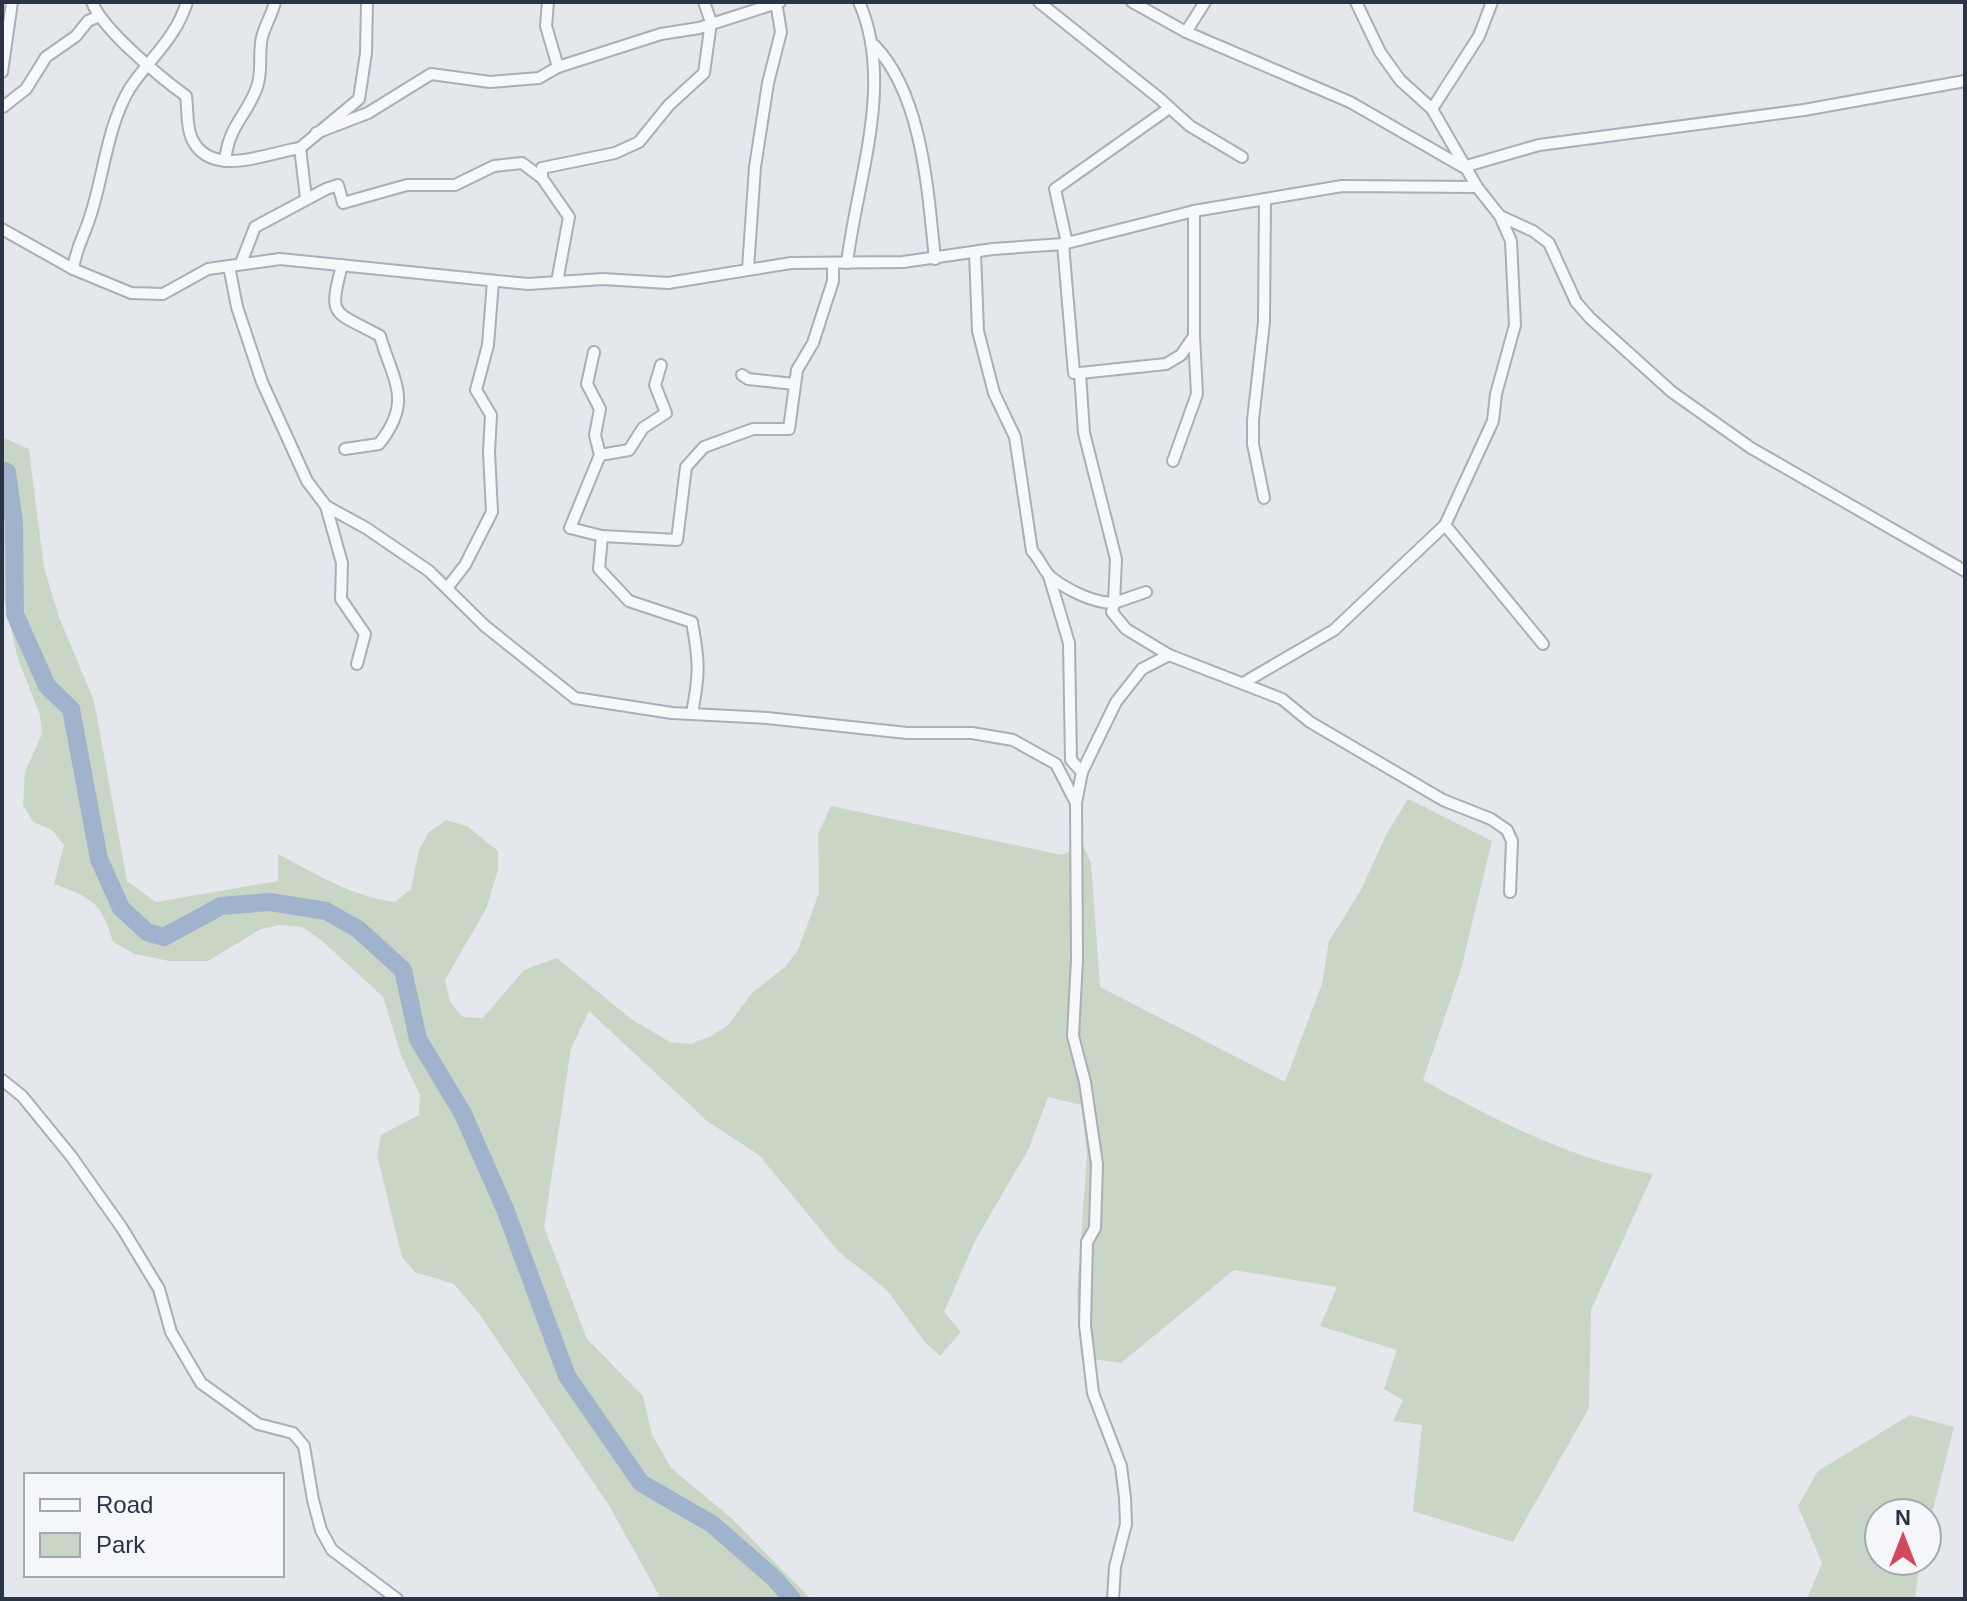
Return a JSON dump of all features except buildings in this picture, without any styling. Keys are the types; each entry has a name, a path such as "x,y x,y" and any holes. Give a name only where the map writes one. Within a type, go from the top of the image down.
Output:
{"street":[{"path":"2,72 12,2"},
{"path":"92,2 97,17 147,67 186,96 192,140 208,158 225,161 300,148 359,99 366,53 367,2"},
{"path":"73,269 76,246 90,220 118,117 130,90 166,46 187,2"},
{"path":"225,161 227,144 240,113 256,91 262,71 262,36 275,2"},
{"path":"548,2 546,26 558,67"},
{"path":"542,178 542,168 615,153 639,142 669,105 704,73 711,22 704,2"},
{"path":"316,133 368,113 431,74 490,82 539,78 558,67 661,34 699,28 777,2 781,32 768,83 755,167 748,269"},
{"path":"847,263 871,127 874,45 859,2"},
{"path":"1039,2 1159,98 1168,109 1242,157"},
{"path":"1132,2 1186,32 1350,102 1463,167 1539,145 1804,110 1965,81"},
{"path":"1186,32 1205,2"},
{"path":"1245,682 1334,630 1445,525 1493,421 1496,394 1515,325 1511,241 1500,216 1463,167 1432,109 1400,80 1380,52 1356,2"},
{"path":"1432,109 1479,36 1492,2"},
{"path":"2,106 26,89 46,57 76,36 88,21 97,17"},
{"path":"874,45 885,56 909,108 919,143 935,259"},
{"path":"1168,109 1055,189 1065,243 1074,373 1166,364 1181,355 1194,336"},
{"path":"300,148 306,198"},
{"path":"241,263 255,227 306,198 338,185 343,203 357,202 407,185 455,185 494,166 522,163 542,178 569,217 557,282"},
{"path":"2,229 73,269 131,293 163,294 208,269 280,259 493,281 603,279 668,283 791,263 935,259 1065,243 1194,211 1371,184 1477,187"},
{"path":"1264,498 1253,444 1253,420 1264,322 1265,199"},
{"path":"1173,461 1197,394 1194,211"},
{"path":"1500,216 1533,231 1549,243 1576,302 1672,392 1751,448 1965,571"},
{"path":"975,253 978,331 984,359 1000,408 1015,437 1032,551 1043,562 1049,576 1069,643 1071,760 1082,772"},
{"path":"594,352 587,384 600,409 595,435 600,455 570,528 602,536 677,540 686,467 704,447 753,429 789,429 793,420 794,384 813,343 833,281 833,263"},
{"path":"342,265 332,302 337,312 380,336 401,403 396,423 379,444 345,449"},
{"path":"229,266 237,307 262,382 307,481 326,506 342,563 341,599 365,634 357,664"},
{"path":"447,588 465,565 492,512 491,415 476,390 488,345 493,281"},
{"path":"600,455 629,450 643,428 666,413 655,385 661,365"},
{"path":"1080,373 1084,433 1116,559 1112,612 1126,629 1169,655 1245,682 1282,699 1310,722 1443,800 1491,819 1507,830 1512,841 1510,892"},
{"path":"742,375 748,379 794,384"},
{"path":"326,506 366,528 447,588 485,626 575,698 672,713 907,733 972,733 1013,740 1056,764 1076,803"},
{"path":"1445,525 1543,644"},
{"path":"602,536 599,569 612,585 629,601 692,622 699,645 698,684 692,713"},
{"path":"1049,576 1091,599 1114,603 1146,592"},
{"path":"1113,1599 1115,1567 1126,1524 1125,1498 1121,1466 1093,1393 1085,1325 1087,1242 1095,1228 1097,1164 1085,1082 1073,1036 1077,959 1076,803 1082,772 1116,702 1142,669 1169,655"},
{"path":"2,1080 22,1096 71,1156 122,1228 159,1289 171,1332 201,1383 258,1424 293,1433 304,1446 321,1530 332,1550 397,1599"}],"green space":[{"path":"2,437 29,449 44,568 59,617 94,701 127,881 156,902 278,881 278,854 350,890 395,902 411,889 419,850 429,832 446,820 467,826 498,851 498,870 486,909 445,980 450,1002 463,1017 483,1018 524,970 557,958 631,1019 670,1042 691,1044 711,1036 728,1025 752,993 785,967 798,950 819,893 818,834 831,806 1062,855 1083,845 1091,863 1100,987 1285,1082 1322,984 1329,941 1361,890 1387,833 1408,799 1492,841 1461,969 1423,1080 1506,1123 1563,1148 1592,1159 1653,1174 1591,1310 1589,1408 1513,1542 1413,1511 1422,1425 1393,1421 1403,1400 1384,1389 1397,1350 1320,1326 1337,1287 1234,1270 1121,1363 1081,1357 1077,1294 1087,1154 1081,1105 1048,1097 1029,1148 975,1241 944,1312 961,1332 940,1356 924,1341 887,1290 839,1252 759,1155 707,1121 589,1011 571,1048 544,1227 587,1339 643,1396 652,1435 672,1469 731,1518 811,1599 661,1599 610,1507 480,1315 454,1284 415,1272 402,1257 377,1155 381,1135 419,1115 420,1095 401,1055 383,997 320,939 302,927 280,925 261,929 208,961 169,961 135,954 113,942 104,918 93,903 78,893 54,884 64,845 52,830 33,822 23,805 25,772 42,734 40,715 18,659 2,590"},
{"path":"1910,1415 1954,1427 1936,1497 1863,1497 1863,1577 1918,1577 1915,1599 1807,1599 1822,1563 1798,1506 1818,1471"}],"waterway":[{"path":"2,470 7,472 14,523 15,614 47,686 71,709 99,859 121,908 147,932 164,937 221,906 270,902 326,911 358,929 403,970 418,1039 463,1114 505,1209 567,1376 641,1483 712,1524 775,1579 792,1599"}]}
